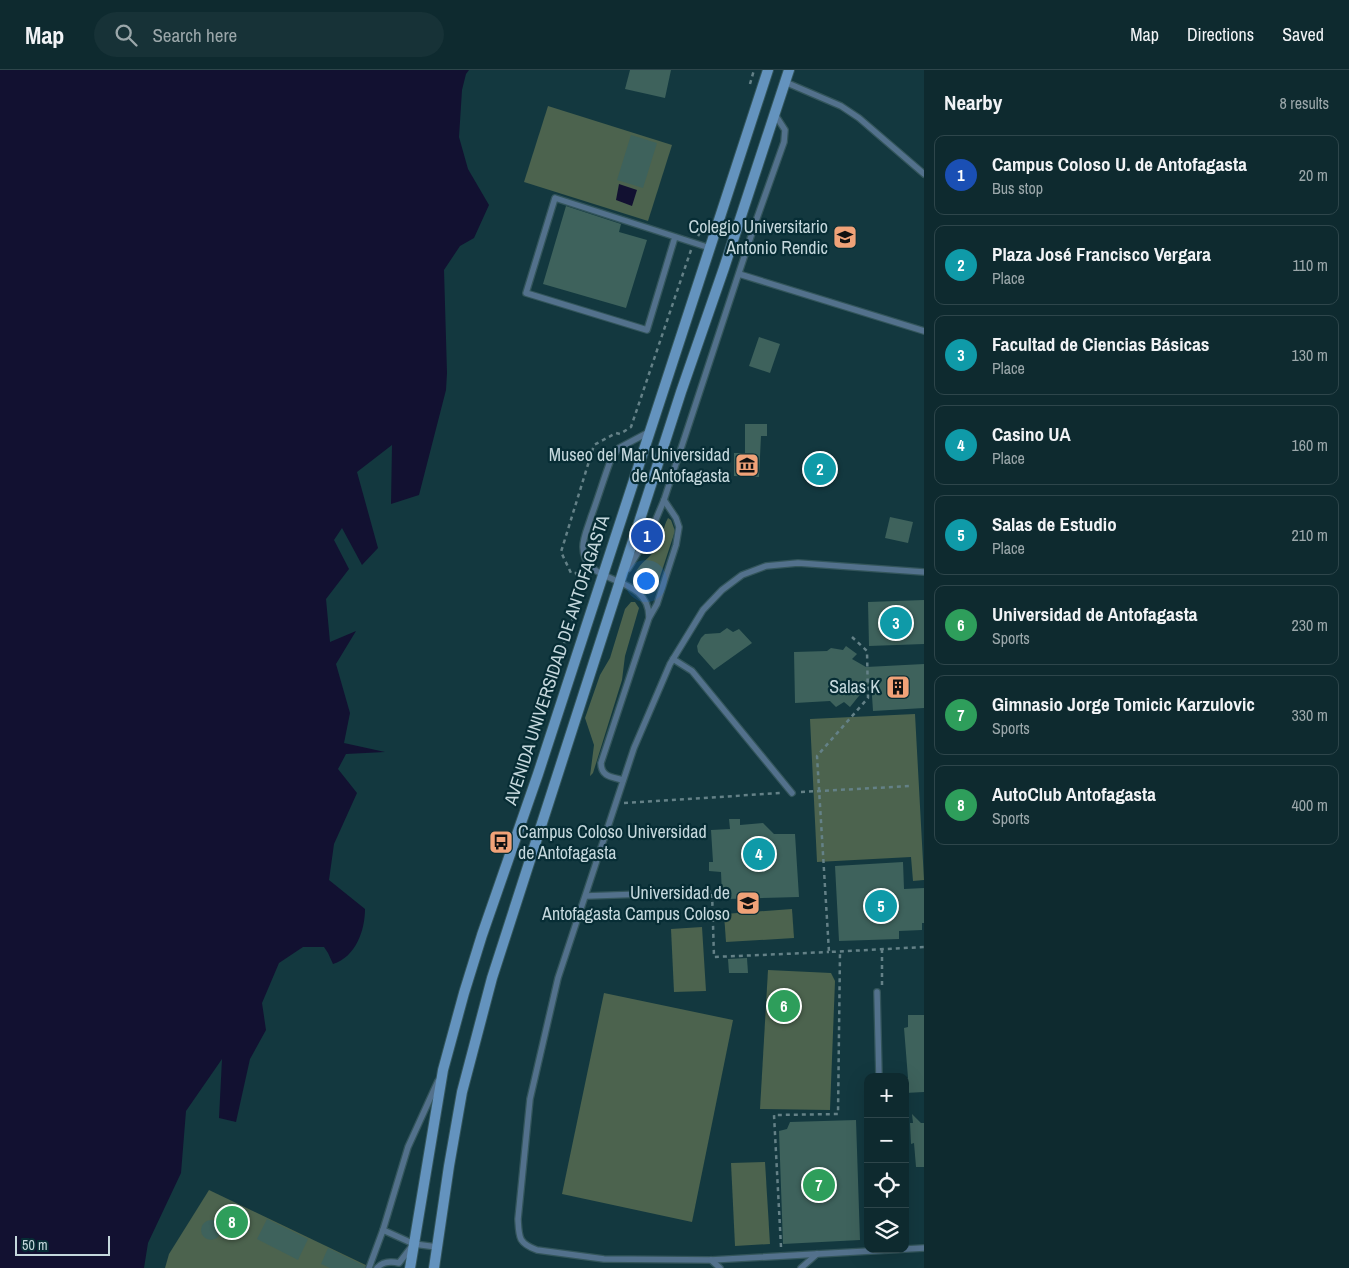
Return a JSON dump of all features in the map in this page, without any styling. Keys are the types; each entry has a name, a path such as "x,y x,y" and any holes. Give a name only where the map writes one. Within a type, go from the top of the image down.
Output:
{"main road":[{"name":"AVENIDA UNIVERSIDAD DE ANTOFAGASTA","path":"410,1268 443,1070 482,935 538,774 768,70"},
{"name":"AVENIDA UNIVERSIDAD DE ANTOFAGASTA","path":"434,1268 457,1119 482,1011 620,581 789,70"}],"lane":[{"path":"785,82 840,106 859,118 924,174"},
{"path":"620,581 647,538 664,500 784,142 785,130 774,113"},
{"path":"674,237 647,330 526,293 555,198 710,248"},
{"path":"739,274 924,331"},
{"path":"649,618 648,606 643,597 620,581 592,569 586,559 583,548 585,534 611,458 620,448 650,432"},
{"path":"623,780 604,774 601,763 649,618 657,604 676,545 678,522 664,500"},
{"path":"864,1251 711,1260 604,1259 537,1250 526,1246 519,1237 518,1219 530,1099 558,978 634,748 673,660 703,610 722,590 742,575 766,566 798,563 924,572"},
{"path":"673,660 692,671 792,793"},
{"path":"586,896 700,892"},
{"path":"878,992 879,1073"},
{"path":"369,1268 384,1230 408,1147 443,1070"},
{"path":"384,1230 414,1244 437,1247"},
{"path":"378,1268 380,1265 390,1261 399,1262 414,1244"},
{"path":"909,1249 924,1248"},
{"path":"801,1268 817,1254"},
{"path":"711,1260 720,1268"}],"path":[{"path":"829,952 817,756 868,698 867,651 852,637"},
{"path":"615,804 911,786"},
{"path":"700,892 712,892 714,957 840,952 924,946"},
{"path":"781,1256 774,1116 838,1114 840,952"}],"green space":[{"path":"548,106 672,145 648,221 524,182"},
{"path":"668,518 671,520 675,531 655,592 648,588 635,574 658,546"},
{"path":"631,602 635,602 639,608 625,656 622,680 593,773 590,776 594,745 585,718 600,675 610,658 625,609"},
{"path":"915,714 924,880 913,881 911,857 817,862 810,719"},
{"path":"792,909 794,938 726,942 724,914"},
{"path":"702,927 706,991 674,992 671,929"},
{"path":"768,970 831,973 835,981 830,1110 760,1109"},
{"path":"604,993 733,1020 692,1222 562,1194"},
{"path":"765,1162 770,1244 735,1246 731,1163"},
{"path":"209,1190 372,1268 165,1268 169,1254"}],"shaded area":[{"path":"0,70 469,70 466,74 462,90 459,137 468,169 489,205 474,238 460,246 444,270 446,390 419,495 391,504 392,445 357,472 378,548 362,565 342,528 334,540 349,569 326,599 330,642 356,631 336,664 350,713 344,743 385,752 346,754 338,769 357,793 334,844 329,880 365,909 361,934 358,942 348,955 333,964 324,947 303,947 279,963 262,1003 266,1030 250,1059 236,1122 219,1118 222,1059 186,1111 181,1173 148,1243 144,1268 0,1268"},
{"path":"619,184 637,190 632,206 616,200"}],"building":[{"path":"630,70 671,70 665,98 625,89"},
{"path":"631,135 657,143 643,188 617,180"},
{"path":"566,206 621,224 619,232 647,240 626,308 543,284"},
{"path":"759,337 780,344 770,373 749,366"},
{"path":"745,424 767,424 767,436 761,436 759,477 734,476 734,453 745,453"},
{"path":"890,517 913,522 908,543 885,538"},
{"path":"924,600 924,644 869,646 868,602"},
{"path":"727,628 733,632 739,629 752,643 714,670 698,652 697,646 705,634 720,633"},
{"path":"846,646 857,654 852,659 866,667 924,664 924,708 873,711 871,681 850,707 844,702 836,707 830,701 795,703 794,652 827,651 831,648 843,650"},
{"path":"729,819 740,819 740,825 763,823 774,834 795,834 799,897 727,899 722,896 721,872 709,871 709,862 713,862 711,830 730,829"},
{"path":"903,862 904,889 924,888 924,923 922,923 922,930 899,931 899,939 839,941 835,866"},
{"path":"747,958 748,973 729,973 728,959"},
{"path":"908,1015 924,1015 924,1092 909,1093 909,1073 904,1028 908,1027"},
{"path":"912,1114 921,1123 924,1123 924,1167 916,1167 914,1143 911,1144 910,1123 913,1123"},
{"path":"856,1120 860,1240 783,1244 779,1131 787,1129 790,1122"},
{"path":"267,1219 308,1239 298,1260 257,1239"},
{"path":"211,1220 218,1223 221,1230 218,1237 211,1240 204,1237 201,1230 204,1223"},
{"path":"328,1248 365,1266 364,1268 330,1268 321,1264"}],"place":[{"name":"Colegio Universitario Antonio Rendic","path":"845,237"},
{"name":"Museo del Mar Universidad de Antofagasta","path":"747,465"},
{"name":"Plaza José Francisco Vergara","path":"820,469"},
{"name":"Campus Coloso U. de Antofagasta","path":"647,536"},
{"name":"Facultad de Ciencias Básicas","path":"896,623"},
{"name":"Salas K","path":"898,687"},
{"name":"Campus Coloso Universidad de Antofagasta","path":"501,842"},
{"name":"Casino UA","path":"759,854"},
{"name":"Universidad de Antofagasta Campus Coloso","path":"748,903"},
{"name":"Salas de Estudio","path":"881,906"},
{"name":"Universidad de Antofagasta","path":"784,1006"},
{"name":"Gimnasio Jorge Tomicic Karzulovic","path":"819,1185"},
{"name":"AutoClub Antofagasta","path":"232,1222"}]}
